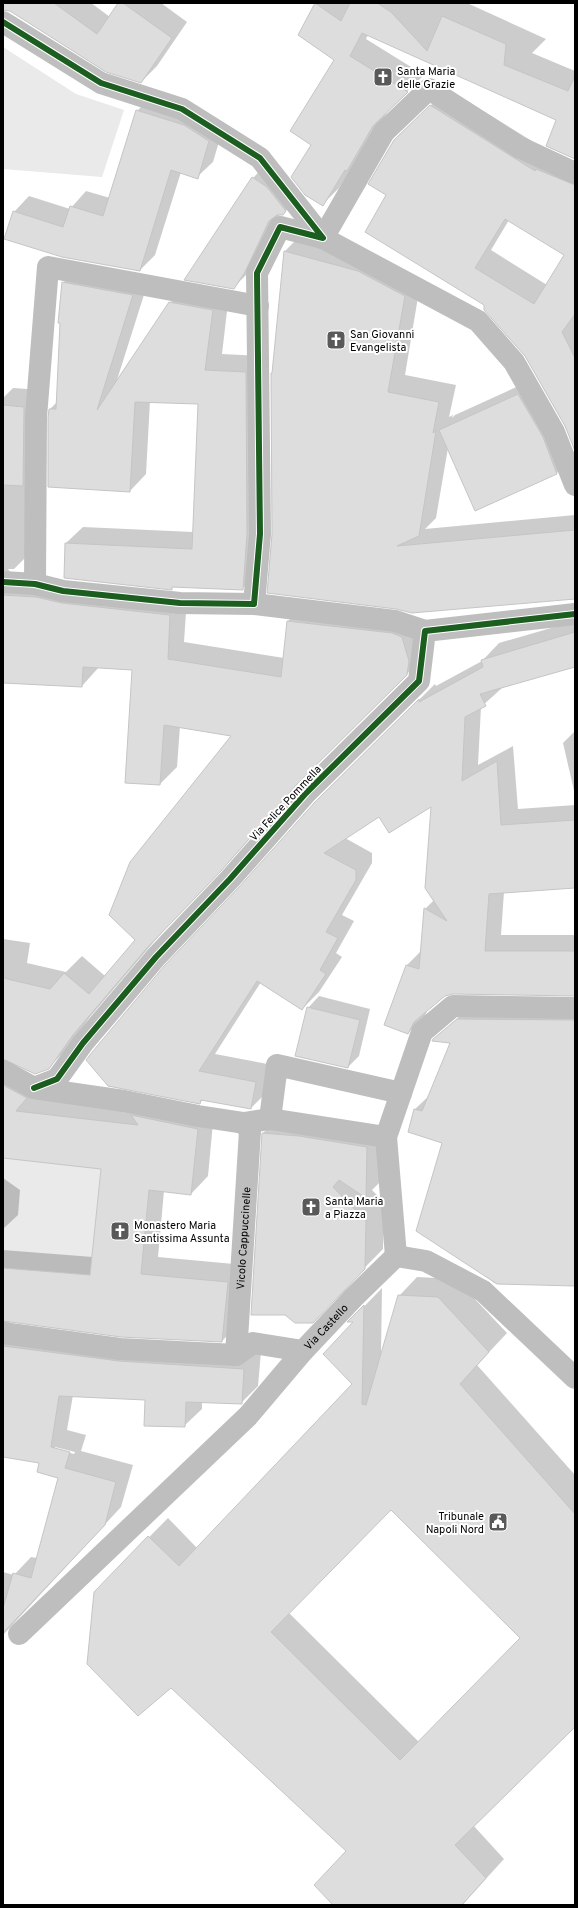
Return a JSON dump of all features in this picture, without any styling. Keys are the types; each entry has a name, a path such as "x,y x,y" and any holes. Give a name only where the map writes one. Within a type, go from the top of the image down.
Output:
{"street":[{"path":"3,22 101,82 182,109 260,158 323,238"},
{"path":"323,238 384,132 429,89 519,147 575,173"},
{"path":"254,604 260,534 257,274 280,227 323,238 478,321 514,362 554,432 575,485"},
{"path":"35,584 36,417 48,267 258,306"},
{"path":"3,582 35,584 63,591 180,603 254,604 395,620 425,631 575,614"},
{"name":"Via Felice Pommella","path":"34,1088 57,1079 82,1043 156,957 230,879 306,793 419,681 425,631"},
{"path":"574,1374 483,1291 426,1261 396,1256 386,1137 422,1032 453,1006 575,1008"},
{"path":"270,1119 277,1065 401,1093"},
{"path":"3,1071 34,1088 244,1123 270,1119 386,1137"},
{"name":"Vicolo Cappuccinelle","path":"236,1355 250,1131 244,1123"},
{"name":"Via Castello","path":"236,1355 253,1343 303,1351 354,1297 396,1256"},
{"path":"3,1333 120,1349 236,1355"},
{"path":"18,1634 248,1416 303,1351"}],"shaded area":[{"path":"3,47 76,94 124,110 102,177 3,169"},
{"path":"3,1158 101,1169 90,1275 3,1268"}],"building":[{"path":"3,3 54,3 97,34 118,3 123,3 172,38 141,83 106,72 10,11 3,10"},
{"path":"315,3 341,21 350,3 377,3 391,12 427,51 442,16 506,44 504,65 568,91 575,76 575,159 546,146 556,120 362,33 350,56 408,92 373,126 347,171 345,170 323,206 305,195 291,177 311,145 290,131 334,60 298,35"},
{"path":"430,105 535,171 536,169 575,185 575,314 562,332 575,358 575,451 565,426 525,356 484,310 484,305 365,232 386,195 368,184 394,140","holes":["505,219 564,255 534,304 475,268"]},
{"path":"136,110 184,125 209,141 198,179 171,170 140,271 62,257 4,239 13,211 63,227 70,206 103,216"},
{"path":"252,177 267,187 286,211 283,215 277,215 269,221 245,272 234,289 184,280"},
{"path":"284,251 358,271 405,296 388,392 439,402 433,433 436,431 419,536 397,546 575,530 575,599 412,613 396,609 267,593 272,534 271,373"},
{"path":"62,282 133,295 97,410 169,302 213,310 205,370 246,372 247,534 243,590 172,587 172,590 64,578 65,543 192,549 198,404 135,402 130,492 48,487 48,418 49,409 56,409 60,323 58,323"},
{"path":"518,394 543,437 557,474 475,511 439,430"},
{"path":"3,405 24,407 23,486 3,485"},
{"path":"3,595 36,597 62,603 170,615 168,659 281,677 287,621 392,633 402,637 409,661 407,675 297,784 221,871 147,948 73,1035 49,1069 35,1074 3,1059 3,978 50,989 64,973 89,994 135,940 109,915 130,862 231,736 164,725 160,785 125,783 132,670 83,667 82,687 3,683"},
{"path":"575,632 575,667 480,694 486,706 465,717 462,781 497,761 501,825 575,820 575,888 489,894 485,951 575,951 575,996 453,994 445,996 414,1022 408,1034 384,1025 406,965 419,969 424,908 447,921 425,888 431,807 389,833 379,817 324,853 356,870 356,880 326,932 338,938 320,970 326,974 302,1010 257,981 199,1071 256,1082 251,1109 201,1100 200,1104 108,1086 86,1060 93,1051 165,965 239,887 315,802 419,699 419,702 483,667 481,660"},
{"path":"307,1007 360,1020 348,1068 295,1056"},
{"path":"457,1019 575,1020 575,1286 497,1284 416,1231 442,1143 408,1132 414,1109 422,1111 450,1043 432,1041"},
{"name":"Monastero Maria Santissima Assunta","path":"3,1085 27,1098 16,1111 138,1125 131,1115 198,1129 191,1195 149,1190 141,1274 228,1282 222,1342 121,1337 3,1321 3,1268 90,1275 101,1169 3,1158"},
{"name":"Santa Maria a Piazza","path":"262,1133 299,1136 367,1147 366,1198 339,1180 333,1187 366,1221 365,1269 313,1323 295,1323 285,1315 251,1315"},
{"path":"398,1295 438,1297 489,1352 460,1384 575,1514 575,1727 455,1845 486,1878 462,1905 333,1905 314,1885 346,1851 171,1688 138,1716 87,1664 94,1592 148,1536 179,1566 352,1384 323,1354 353,1322 347,1322 364,1305 362,1404 366,1405","holes":["391,1510 520,1638 400,1760 271,1632"]},
{"path":"3,1346 119,1361 244,1369 242,1404 186,1402 185,1427 144,1426 145,1400 59,1396 51,1447 70,1452 65,1468 116,1482 105,1525 3,1633 3,1608 13,1573 31,1578 58,1478 37,1472 39,1463 3,1457"}],"cycle path":[{"path":"3,22 101,83 182,109 260,158 323,238 280,227 257,273 260,534 254,604 180,603 63,591 35,584 3,582"},
{"path":"34,1088 57,1079 83,1043 156,957 230,879 306,793 419,681 425,631 575,614"}],"place":[{"name":"Santa Maria delle Grazie","path":"383,77"},
{"name":"San Giovanni Evangelista","path":"336,340"},
{"name":"Santa Maria a Piazza","path":"311,1207"},
{"name":"Monastero Maria Santissima Assunta","path":"120,1231"},
{"name":"Tribunale Napoli Nord","path":"498,1522"}]}
